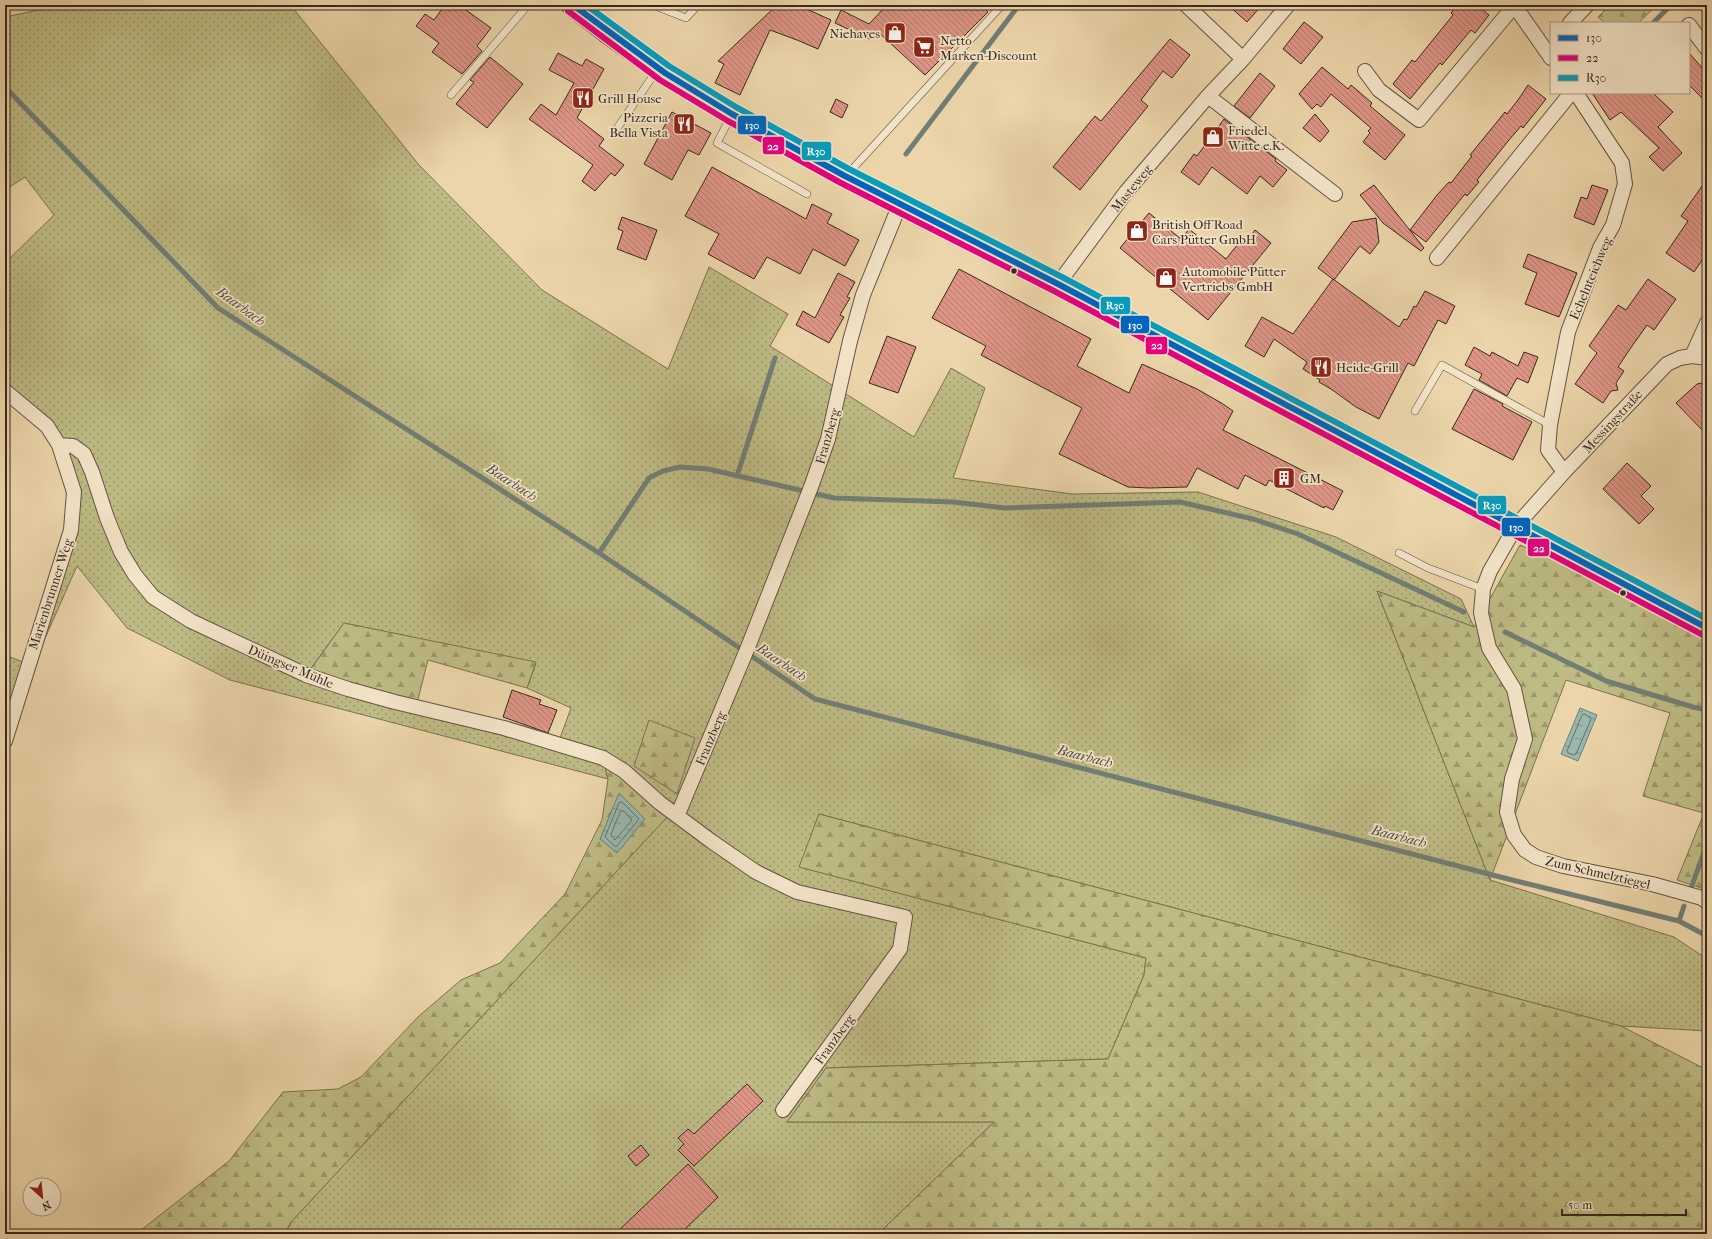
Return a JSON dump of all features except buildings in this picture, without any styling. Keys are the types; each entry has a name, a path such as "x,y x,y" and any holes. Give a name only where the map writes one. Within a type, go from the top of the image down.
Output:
{"main road":[{"path":"573,5 658,68 732,114 846,176 1058,284 1707,628"}],"street":[{"path":"1186,5 1243,59"},
{"name":"Masteweg","path":"1058,284 1126,192 1208,96 1243,59 1288,5"},
{"path":"1571,22 1587,5"},
{"path":"1365,71 1379,90 1419,120 1514,6 1549,50"},
{"path":"1690,26 1707,49"},
{"path":"1437,258 1570,94"},
{"name":"Echelnteichweg","path":"1564,472 1548,450 1550,425 1568,332 1600,248 1613,225 1625,184 1622,163 1577,94"},
{"path":"1208,96 1335,194"},
{"name":"Franzberg","path":"783,1110 900,949 904,917 797,892 756,872 712,841 678,814 806,502 828,439 850,341 863,295 900,204"},
{"path":"1707,323 1692,356 1707,358"},
{"name":"Messingstraße","path":"1516,526 1564,472 1667,364 1680,358 1692,356"},
{"path":"5,392 48,426 59,445"},
{"name":"Marienbrunner Weg","path":"5,742 71,530 74,492 59,445"},
{"name":"Düingser Mühle","path":"59,445 73,446 84,454 121,552 135,575 153,597 191,621 306,675 348,690 504,728 603,758 624,771 660,803 678,814"},
{"name":"Zum Schmelztiegel","path":"1516,526 1490,571 1483,589 1481,613 1489,648 1514,690 1525,739 1512,779 1506,812 1514,835 1525,850 1536,857 1555,864 1652,884 1702,898 1707,902"}],"lane":[{"path":"451,95 528,5"},
{"path":"653,5 686,18 698,5"},
{"path":"846,176 1002,5"},
{"path":"618,128 658,68"},
{"path":"732,114 717,143 807,194"},
{"path":"1415,410 1442,365 1550,425"},
{"path":"1399,553 1428,568 1483,589"}],"green space":[{"path":"63,5 294,5 292,7 419,165 542,290 668,369 709,267 788,314 770,346 914,437 951,368 985,388 953,478 1072,494 1198,492 1336,537 1461,599 1474,627 1377,591 1490,880 1674,937 1707,959 1707,1031 1621,1026 819,814 800,867 1146,958 1144,975 1108,1059 826,1068 788,1122 994,1122 878,1234 284,1234 292,1221 669,815 685,813 560,738 571,708 527,688 536,663 344,623 306,675 191,621 135,575 84,454 59,445 5,391 5,263 54,215 25,177 5,190 5,17"},
{"path":"1610,5 1657,5 1639,22 1604,22 1598,17"},
{"path":"65,449 82,458 120,557 191,627 402,708 604,763 608,779 230,680 127,628 77,566 31,670 75,533"},
{"path":"1520,545 1707,622 1707,885 1704,889 1677,880 1704,813 1643,796 1670,713 1566,680 1490,880 1377,591 1474,627"},
{"path":"344,623 536,662 527,688 428,660 417,703 310,670"},
{"path":"5,655 28,664 5,740"},
{"path":"649,720 695,738 677,794 634,766"},
{"path":"604,763 669,815 292,1221 284,1234 136,1234 229,1161 283,1092 338,1089 361,1077 419,1016 461,980 500,963 565,894 602,820 608,779"},
{"path":"819,814 1621,1026 1707,1070 1707,1234 878,1234 994,1122 787,1122 826,1068 1108,1059 1144,975 1146,958 799,867"}],"water":[{"path":"1580,708 1597,715 1578,761 1561,754"},
{"path":"619,793 645,819 617,853 600,839"}],"waterway":[{"path":"906,154 1019,5"},
{"path":"1654,22 1671,5"},
{"name":"Baarbach","path":"5,87 218,308 599,553 815,699 1508,879 1679,921 1707,936"},
{"path":"737,476 775,358"},
{"path":"599,553 649,478 663,471 680,467 708,469 834,498 953,502 1005,508 1180,502 1253,519 1298,534 1464,612"},
{"path":"1505,632 1606,681 1707,710"},
{"path":"1691,888 1707,844"},
{"path":"1679,921 1684,906"}],"transit line":[{"name":"130","path":"573,5 665,73 732,114 845,176 1058,284 1707,628"},
{"name":"R30","path":"586,5 669,66 736,107 849,169 1062,277 1707,619"},
{"name":"22","path":"568,11 660,80 728,121 841,183 1054,291 1703,635"}],"place":[{"name":"Niehaves","path":"895,33"},
{"name":"Netto Marken-Discount","path":"924,47"},
{"name":"Grill House","path":"583,98"},
{"name":"Pizzeria Bella Vista","path":"684,124"},
{"name":"Friedel Witte e.K.","path":"1213,137"},
{"name":"British Off Road Cars Pütter GmbH","path":"1137,231"},
{"name":"Automobile Pütter Vertriebs GmbH","path":"1166,278"},
{"name":"Heide-Grill","path":"1321,367"},
{"name":"GM","path":"1284,478"}]}
